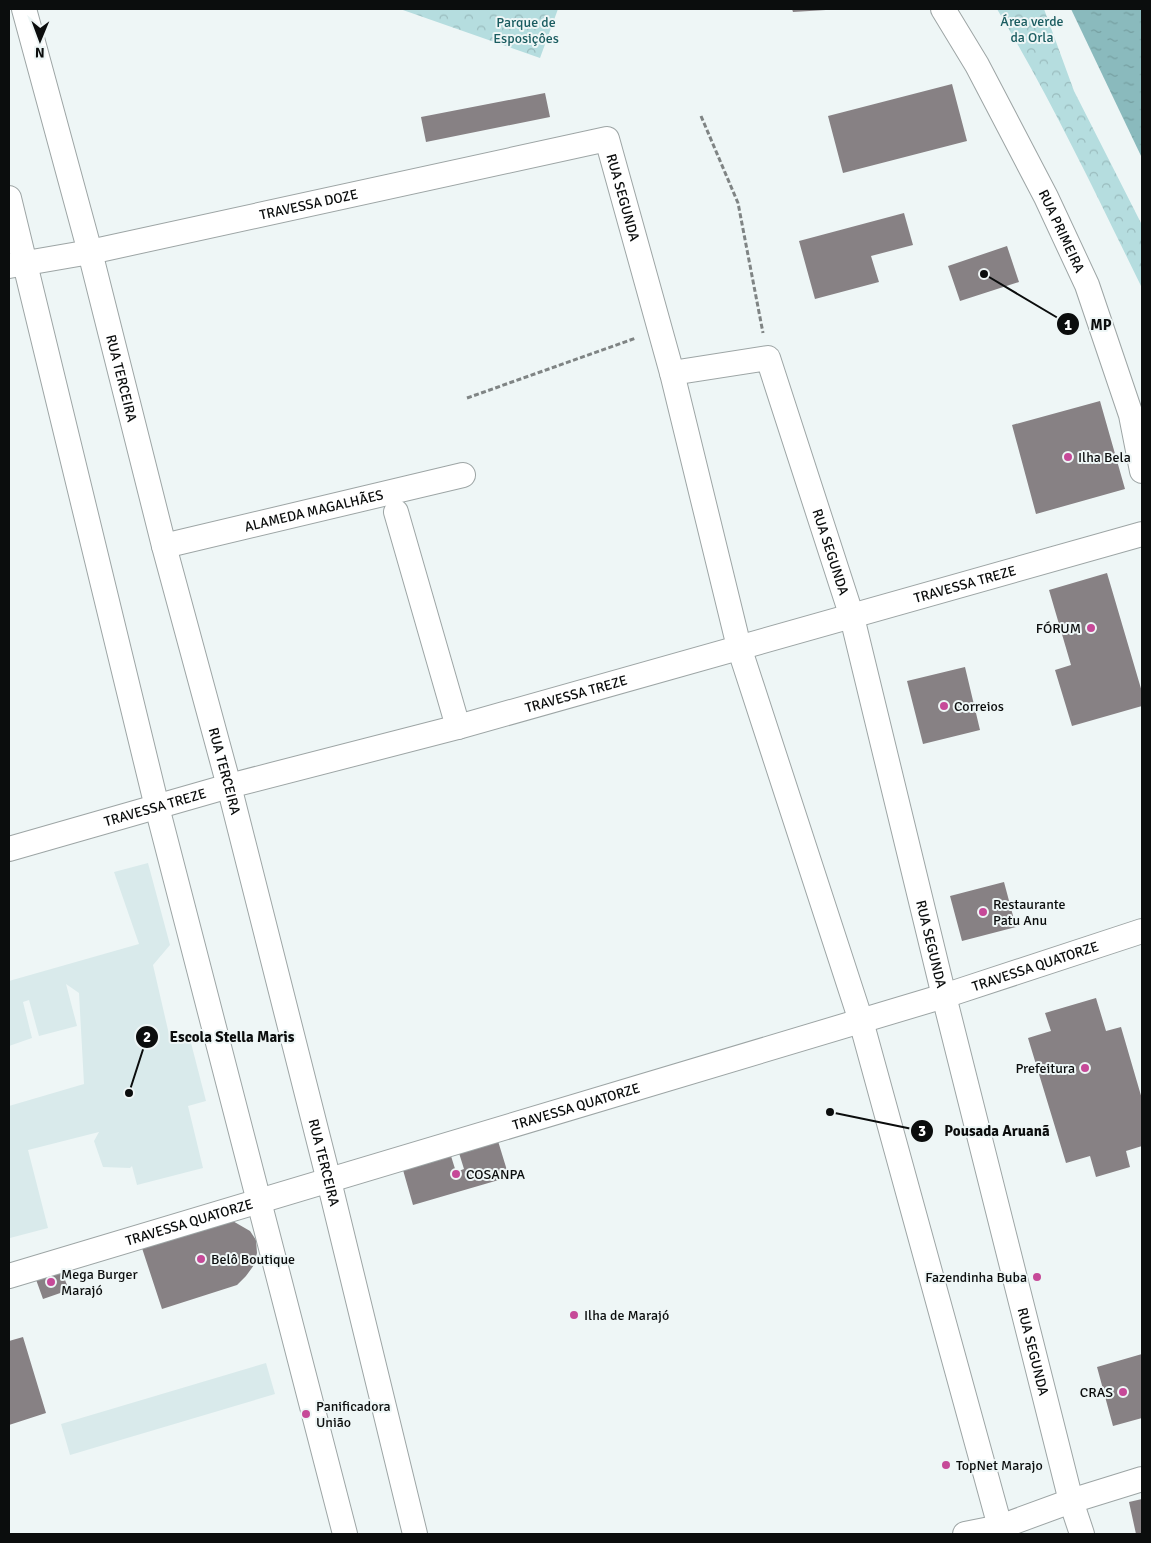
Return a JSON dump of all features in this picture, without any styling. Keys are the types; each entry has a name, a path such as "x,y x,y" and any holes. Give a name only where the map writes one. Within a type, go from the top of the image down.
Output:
{"street":[{"name":"RUA TERCEIRA","path":"24,9 90,252 164,546 229,786 329,1181 415,1534"},
{"name":"RUA PRIMEIRA","path":"943,9 977,65 1046,196 1083,276 1136,421 1142,471"},
{"name":"TRAVESSA DOZE","path":"17,264 90,252 607,139"},
{"name":"RUA SEGUNDA","path":"607,139 672,373 739,648 861,1020 1001,1530"},
{"path":"9,198 17,264 345,1534"},
{"path":"672,373 768,358"},
{"name":"RUA SEGUNDA","path":"768,358 852,617 944,996 1071,1501 1082,1534"},
{"name":"ALAMEDA MAGALHÃES","path":"164,546 463,475"},
{"path":"396,512 458,727"},
{"name":"TRAVESSA TREZE","path":"9,848 229,786 458,727 1142,534"},
{"name":"TRAVESSA QUATORZE","path":"9,1276 944,996 1142,931"},
{"path":"965,1534 1001,1530 1071,1501 1142,1479"}],"path":[{"path":"701,116 738,203 768,358"},
{"path":"467,398 660,329"}],"shaded area":[{"path":"148,863 170,945 153,965 171,1043 190,1039 206,1101 188,1106 203,1168 137,1185 132,1166 130,1168 103,1167 94,1141 99,1132 28,1150 48,1228 10,1238 9,1106 84,1084 79,993 66,984 77,1026 39,1036 29,1000 23,1002 32,1038 9,1046 9,981 139,944 114,872"},
{"path":"266,1363 275,1394 70,1455 61,1424"}],"green space":[{"name":"Parque de Esposiçôes","path":"400,9 558,9 540,58"},
{"name":"Área verde da Orla","path":"997,9 1044,9 1074,91 1142,225 1142,288 1054,112"}],"water":[{"path":"1071,9 1142,9 1142,158"}],"building":[{"path":"792,9 826,9 826,10 793,12"},
{"path":"952,84 967,141 843,173 828,116"},
{"path":"545,93 550,117 426,142 421,117"},
{"path":"904,213 913,245 871,256 879,282 815,299 799,241"},
{"path":"1007,246 1019,282 960,301 948,266"},
{"name":"Ilha Bela","path":"1100,401 1125,489 1036,514 1012,425"},
{"name":"FÓRUM","path":"1107,573 1142,692 1142,706 1072,726 1055,670 1071,665 1049,590"},
{"name":"Correios","path":"965,667 980,730 923,744 907,681"},
{"name":"Restaurante Patu Anu","path":"1004,882 1016,927 962,941 950,896"},
{"name":"Prefeitura","path":"1096,998 1106,1031 1121,1027 1142,1099 1142,1146 1126,1151 1130,1167 1096,1177 1090,1156 1066,1163 1028,1038 1051,1031 1045,1013"},
{"name":"COSANPA","path":"498,1141 509,1177 413,1205 403,1170 451,1156 456,1172 464,1169 459,1153"},
{"name":"Belô Boutique","path":"231,1220 250,1231 256,1240 257,1253 254,1265 246,1276 237,1285 162,1309 140,1242"},
{"name":"Mega Burger Marajó","path":"59,1265 69,1290 43,1299 34,1274"},
{"path":"23,1337 46,1413 9,1425 9,1341"},
{"name":"CRAS","path":"1142,1354 1142,1418 1113,1426 1097,1367"},
{"path":"1142,1499 1142,1534 1136,1534 1129,1502"}],"place":[{"name":"MP","path":"984,274"},
{"name":"Ilha Bela","path":"1068,457"},
{"name":"FÓRUM","path":"1091,628"},
{"name":"Correios","path":"944,706"},
{"name":"Restaurante Patu Anu","path":"983,912"},
{"name":"Prefeitura","path":"1085,1068"},
{"name":"Escola Stella Maris","path":"129,1093"},
{"name":"Pousada Aruanã","path":"830,1112"},
{"name":"COSANPA","path":"456,1174"},
{"name":"Belô Boutique","path":"201,1259"},
{"name":"Fazendinha Buba","path":"1037,1277"},
{"name":"Mega Burger Marajó","path":"51,1282"},
{"name":"Ilha de Marajó","path":"574,1315"},
{"name":"CRAS","path":"1123,1392"},
{"name":"Panificadora União","path":"306,1414"},
{"name":"TopNet Marajo","path":"946,1465"}]}
